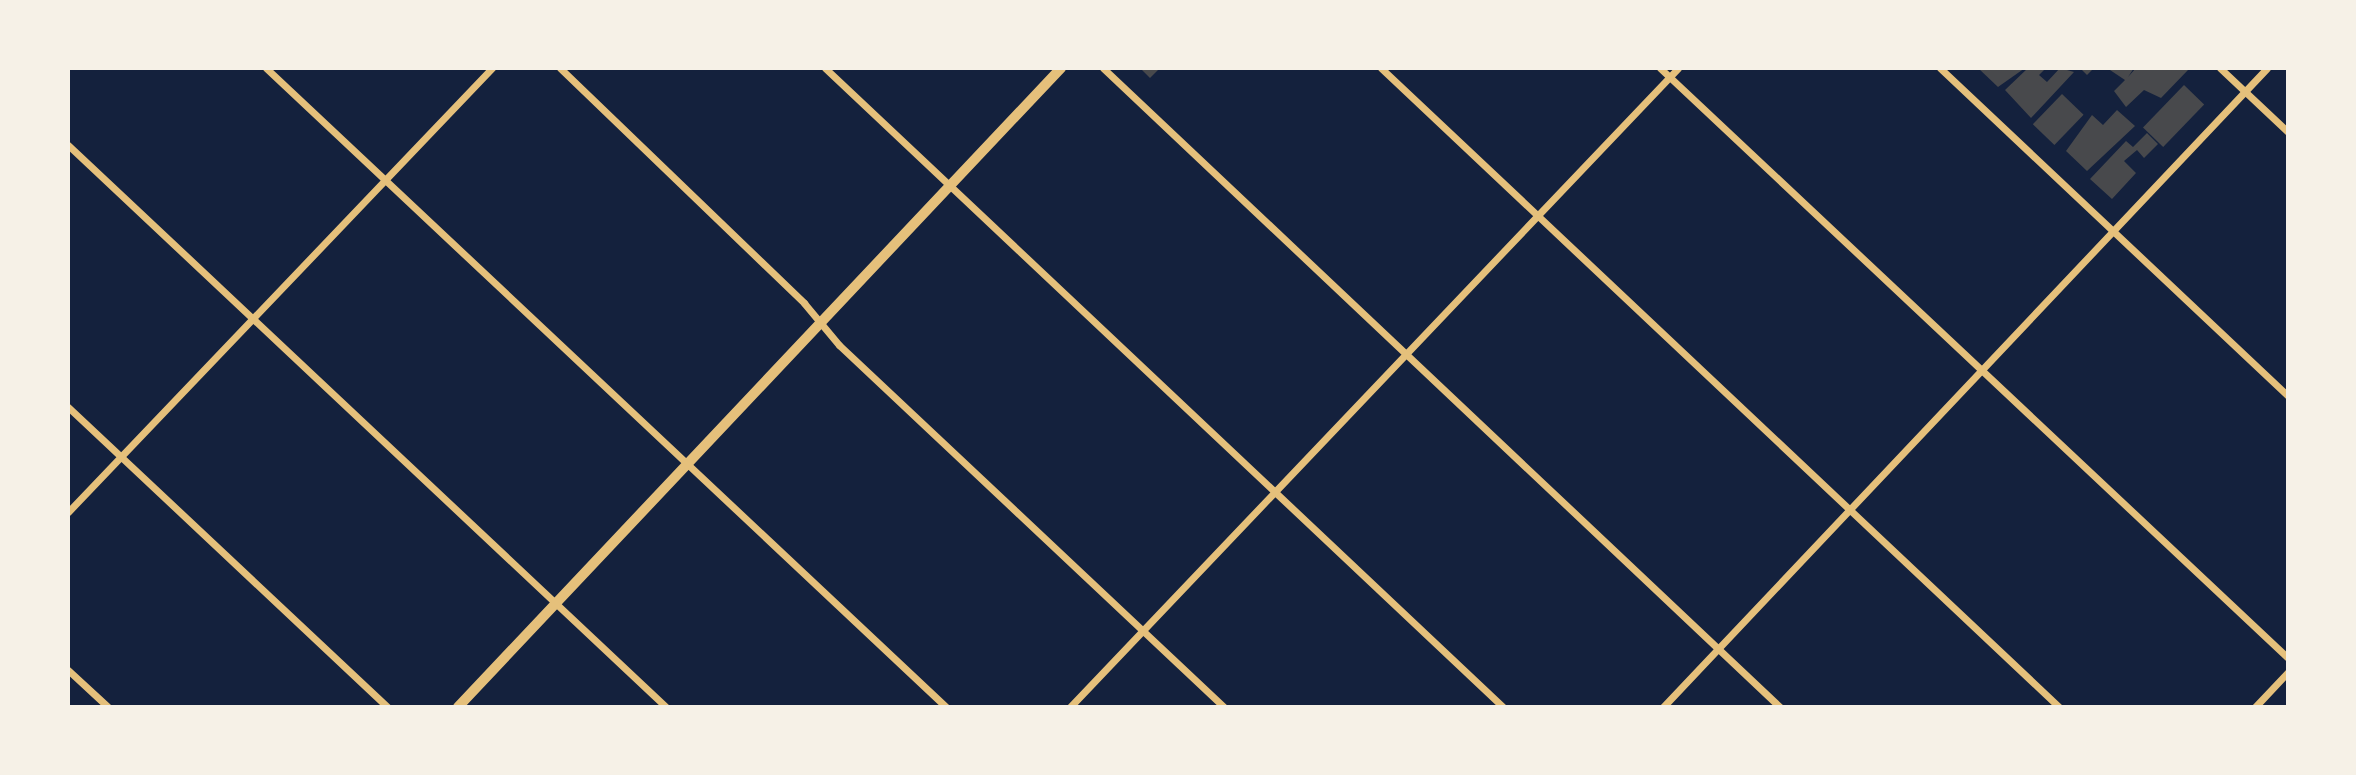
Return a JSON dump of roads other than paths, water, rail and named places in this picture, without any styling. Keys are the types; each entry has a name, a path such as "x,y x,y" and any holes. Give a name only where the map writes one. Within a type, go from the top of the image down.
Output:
{"street":[{"path":"266,68 946,707"},
{"path":"68,512 492,68"},
{"path":"560,68 820,323 1224,707"},
{"path":"825,68 1503,707"},
{"path":"458,707 1061,68"},
{"path":"1103,68 1780,707"},
{"path":"1381,68 2059,707"},
{"path":"1660,68 2288,658"},
{"path":"1070,707 1536,213 1678,68"},
{"path":"1940,68 2288,396"},
{"path":"2220,68 2288,132"},
{"path":"1663,707 2267,68"},
{"path":"68,145 666,707"},
{"path":"68,407 387,707"},
{"path":"68,670 108,707"},
{"path":"2255,707 2288,672"}]}
